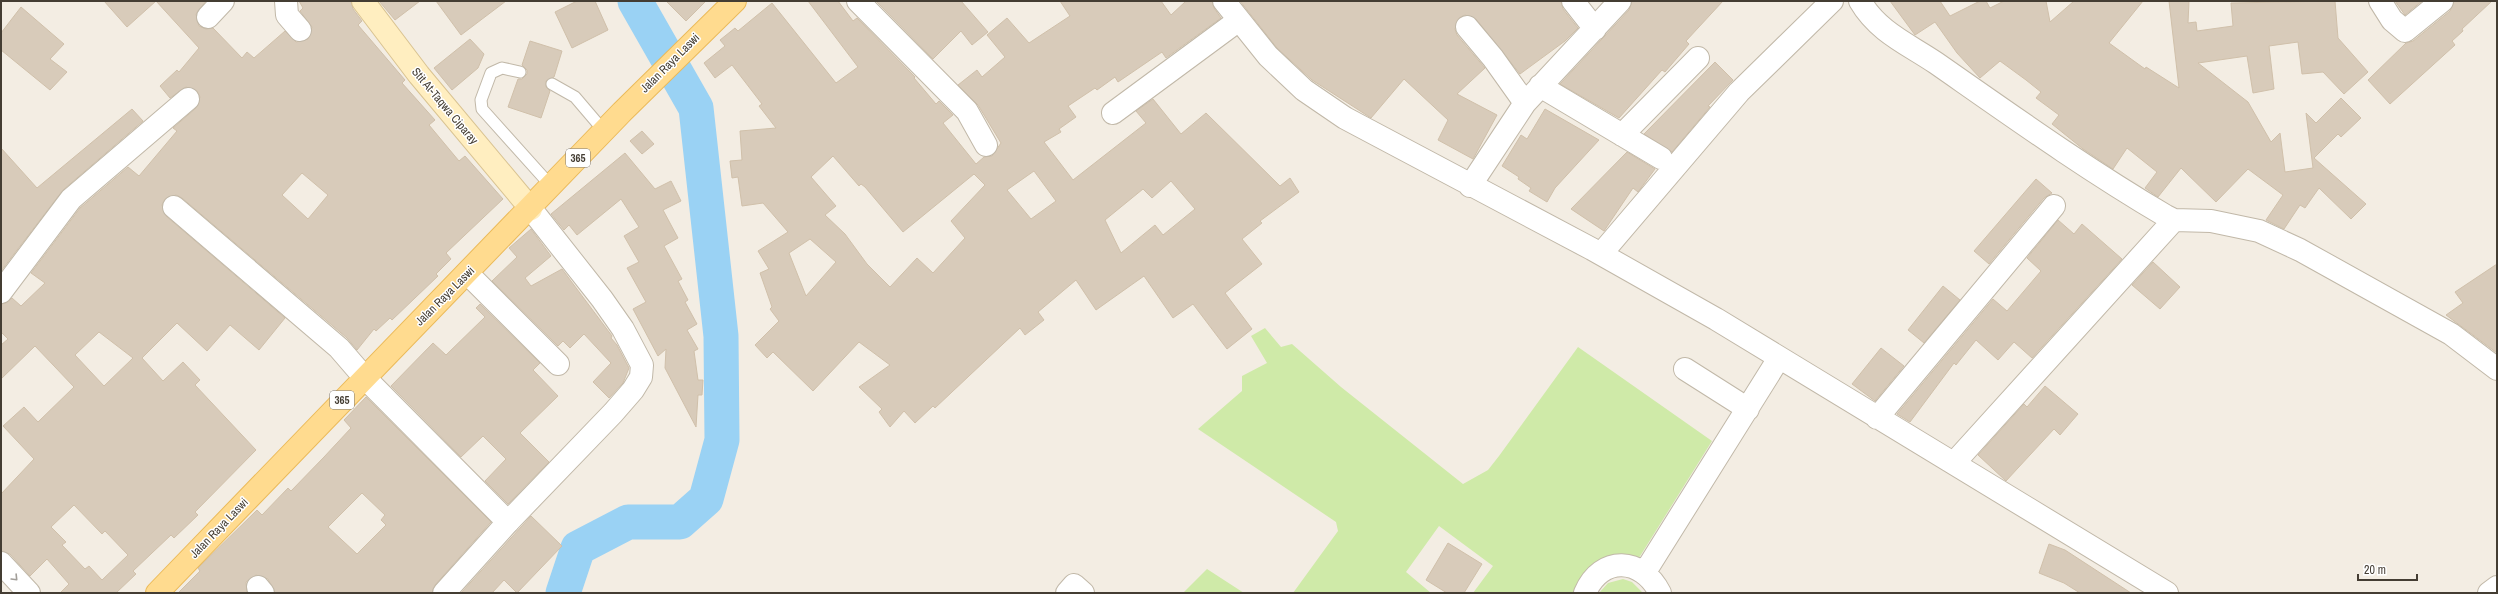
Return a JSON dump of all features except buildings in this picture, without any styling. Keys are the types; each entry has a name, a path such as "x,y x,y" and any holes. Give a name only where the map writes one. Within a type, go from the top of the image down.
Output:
{"main road":[{"name":"Stit At-Taqwa Ciparay","path":"363,1 418,75 531,209"},
{"name":"Jalan Raya Laswi","path":"157,593 364,377 531,209 696,36 735,1"}],"street":[{"path":"208,17 223,1"},
{"path":"286,1 287,15 300,30"},
{"path":"858,1 967,111 986,145"},
{"path":"1224,1 1268,56 1304,90 1345,118 1470,186 1601,254 1716,318 1876,418 1954,463 2167,593"},
{"path":"1573,1 1595,29"},
{"path":"1470,186 1525,103 1620,1"},
{"path":"1601,254 1739,92 1832,1"},
{"path":"1860,1 1866,12 1892,37 1935,63 1987,101 2103,179 2174,220 2211,221 2259,230 2300,250 2451,334 2497,369"},
{"path":"2380,1 2392,20 2405,31 2442,1"},
{"path":"1113,113 1239,20"},
{"path":"1466,27 1493,58 1525,103"},
{"path":"1622,135 1698,58"},
{"path":"1540,86 1661,158"},
{"path":"1,292 71,199 188,99"},
{"path":"1876,418 2054,206"},
{"path":"174,207 339,348 364,377 508,522"},
{"path":"444,593 508,522 633,390 641,377 642,364 636,350 602,299 531,209"},
{"path":"1954,463 2174,220"},
{"path":"467,273 558,364"},
{"path":"1645,572 1779,358"},
{"path":"1685,369 1748,409"},
{"path":"1,563 29,593"},
{"path":"1585,593 1590,582 1601,571 1615,566 1630,566 1645,572 1654,581 1660,593"},
{"path":"1067,593 1074,585 1083,593"}],"lane":[{"path":"520,72 502,68 492,73 482,100 482,109 552,187"},
{"path":"552,84 575,97 604,131"}],"green space":[{"path":"1265,328 1281,347 1292,344 1341,387 1463,484 1488,470 1578,347 1712,441 1637,561 1579,593 1473,593 1493,566 1439,526 1406,572 1431,593 1293,593 1338,531 1336,522 1198,429 1242,391 1242,376 1267,363 1251,336"},
{"path":"1207,569 1244,593 1183,593"},
{"path":"1623,579 1632,582 1643,593 1599,593 1608,583"}],"waterway":[{"path":"563,593 578,548 628,522 680,522 706,499 722,440 721,336 696,108 635,1"}]}
